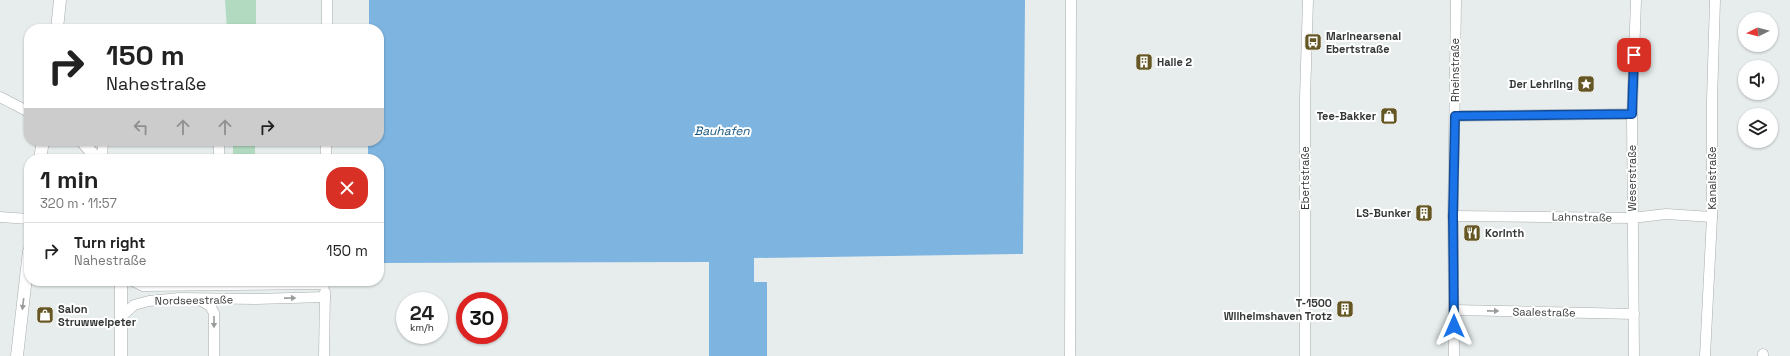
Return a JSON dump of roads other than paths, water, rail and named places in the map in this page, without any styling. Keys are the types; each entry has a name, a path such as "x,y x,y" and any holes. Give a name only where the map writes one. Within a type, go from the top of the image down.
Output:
{"main road":[{"path":"58,24 60,0"},
{"path":"86,146 93,154"},
{"path":"17,356 25,286"},
{"path":"121,356 122,286"}],"street":[{"path":"327,0 327,24"},
{"path":"1070,356 1071,0"},
{"name":"Ebertstraße","path":"1305,356 1305,98 1308,0"},
{"name":"Rheinstraße","path":"1454,356 1453,216 1456,0"},
{"name":"Weserstraße","path":"1634,356 1632,114 1636,0"},
{"name":"Kanalstraße","path":"1705,356 1712,217 1712,101 1715,0"},
{"path":"0,97 24,109"},
{"path":"1455,116 1632,114"},
{"name":"Lahnstraße","path":"1453,216 1632,218 1666,214 1712,217"},
{"path":"0,217 24,219"},
{"name":"Nordseestraße","path":"122,316 134,305 149,301 196,298 251,299 251,286"},
{"path":"324,356 325,286"},
{"path":"251,299 325,297"},
{"path":"196,298 210,306 214,313 214,356"},
{"name":"Saalestraße","path":"1454,310 1634,314"}],"water":[{"name":"Bauhafen","path":"369,0 1025,0 1023,254 754,258 754,282 767,282 767,356 709,356 709,262 384,263 384,154 368,154 368,146 384,146 384,24 369,24"}],"place":[{"name":"Marinearsenal Ebertstraße","path":"1313,42"},
{"name":"Halle 2","path":"1144,62"},
{"name":"Der Lehrling","path":"1586,84"},
{"name":"Tee-Bakker","path":"1389,116"},
{"name":"LS-Bunker","path":"1424,213"},
{"name":"Korinth","path":"1472,233"},
{"name":"T-1500 Wilhelmshaven Trotz","path":"1345,309"},
{"name":"Salon Struwwelpeter","path":"45,315"}]}
